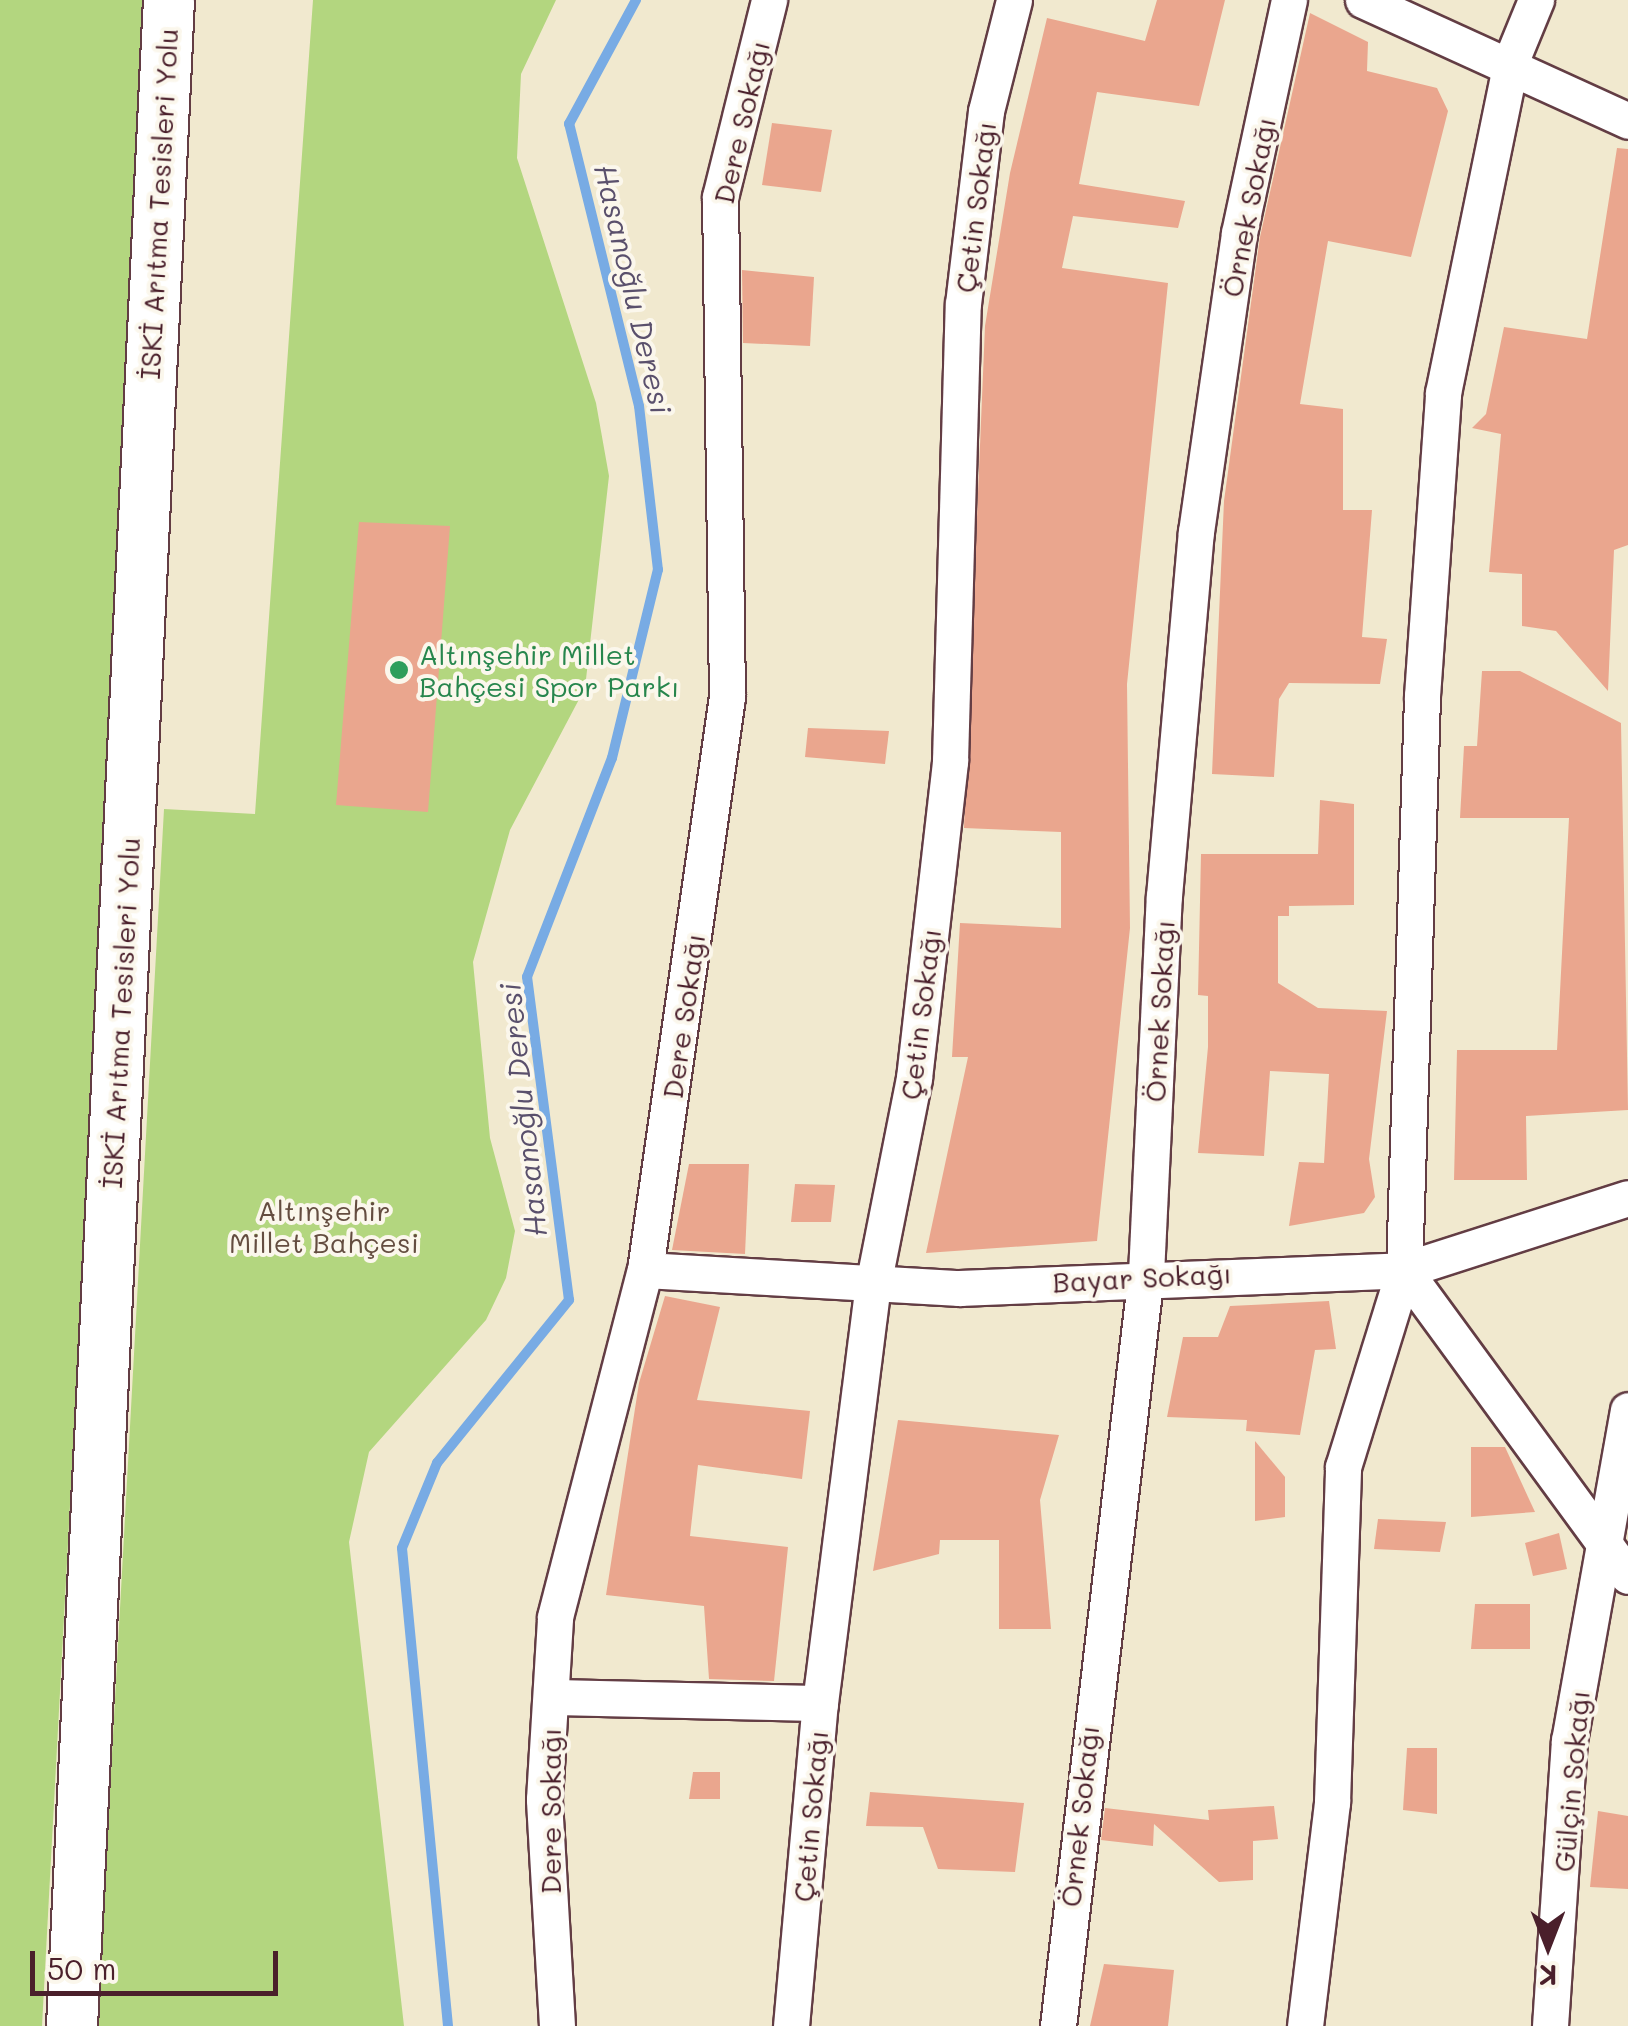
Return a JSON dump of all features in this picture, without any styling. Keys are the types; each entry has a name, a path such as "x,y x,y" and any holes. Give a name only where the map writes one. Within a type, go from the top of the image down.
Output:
{"main road":[{"name":"İSKİ Arıtma Tesisleri Yolu","path":"72,2026 169,0"}],"street":[{"name":"Dere Sokağı","path":"558,2026 544,1798 555,1617 645,1270 727,697 720,197 769,0"},
{"name":"Çetin Sokağı","path":"791,2026 820,1702 874,1285 914,1078 950,761 963,304 986,111 1014,0"},
{"name":"Örnek Sokağı","path":"1058,2026 1146,1274 1164,896 1196,532 1239,232 1289,0"},
{"path":"1363,0 1511,61 1628,121"},
{"path":"1305,2026 1332,1802 1343,1467 1404,1270 1422,696 1443,393 1511,61 1536,0"},
{"name":"Bayar Sokağı","path":"645,1270 874,1285 1146,1274 1404,1270 1628,1198"},
{"path":"1404,1270 1604,1538 1628,1576"},
{"name":"Gülçin Sokağı","path":"1550,2026 1569,1741 1628,1410"},
{"path":"550,1696 820,1702"}],"green space":[{"path":"0,0 151,0 42,2026 0,2026"},
{"name":"Altınşehir Millet Bahçesi","path":"313,0 556,0 521,74 517,158 596,403 609,476 585,688 510,830 473,962 490,1138 515,1231 506,1278 486,1320 369,1452 349,1542 404,2026 97,2026 164,809 255,814"}],"building":[{"path":"1157,0 1225,0 1199,106 1097,92 1079,184 1185,201 1178,228 1073,216 1062,268 1168,283 1127,684 1130,928 1097,1241 926,1253 968,1057 952,1057 960,923 1061,928 1061,832 964,828 985,326 1010,173 1047,18 1145,41"},
{"path":"1310,13 1368,42 1367,71 1437,88 1448,111 1411,257 1328,241 1300,404 1343,409 1343,510 1372,510 1362,637 1387,639 1380,684 1289,683 1279,699 1274,777 1212,774 1224,501 1260,237"},
{"path":"772,123 832,130 821,192 762,185"},
{"path":"1617,148 1628,149 1628,545 1614,550 1608,691 1556,631 1522,626 1522,574 1489,572 1501,434 1472,428 1486,414 1504,327 1587,339"},
{"path":"742,270 814,277 810,346 743,343"},
{"path":"359,522 450,526 428,812 336,805"},
{"path":"1482,671 1520,671 1621,723 1628,1110 1526,1116 1527,1180 1454,1180 1457,1050 1557,1050 1569,818 1460,818 1464,746 1477,746"},
{"path":"808,728 889,731 885,764 805,757"},
{"path":"1320,800 1354,804 1354,905 1289,906 1289,916 1278,916 1278,983 1318,1008 1387,1011 1369,1159 1375,1197 1364,1213 1289,1226 1299,1162 1324,1163 1329,1074 1270,1071 1264,1156 1198,1153 1208,1047 1208,996 1198,995 1201,854 1318,854"},
{"path":"689,1164 749,1164 745,1254 672,1250"},
{"path":"795,1184 835,1185 831,1222 791,1222"},
{"path":"665,1296 720,1307 697,1400 810,1411 802,1479 698,1465 690,1536 788,1547 774,1681 709,1679 704,1606 606,1595 639,1383"},
{"path":"1329,1301 1336,1349 1315,1350 1300,1435 1246,1431 1247,1420 1167,1417 1183,1337 1218,1337 1230,1306"},
{"path":"898,1420 1059,1435 1040,1500 1051,1629 999,1629 999,1540 940,1540 939,1554 873,1571"},
{"path":"1255,1441 1285,1477 1285,1517 1255,1521"},
{"path":"1471,1447 1505,1447 1535,1512 1471,1517"},
{"path":"1378,1519 1446,1522 1440,1552 1374,1549"},
{"path":"1559,1533 1567,1569 1533,1576 1525,1543"},
{"path":"1475,1604 1530,1604 1530,1649 1471,1649"},
{"path":"1407,1748 1437,1748 1437,1814 1403,1810"},
{"path":"693,1772 720,1772 720,1799 689,1799"},
{"path":"870,1792 1024,1803 1015,1872 938,1869 923,1827 866,1826"},
{"path":"1274,1806 1278,1839 1253,1841 1253,1880 1219,1882 1154,1824 1153,1846 1101,1840 1105,1808 1209,1820 1208,1810"},
{"path":"1598,1811 1628,1816 1628,1889 1590,1887"},
{"path":"1104,1964 1174,1970 1168,2026 1090,2026"}],"waterway":[{"name":"Hasanoğlu Deresi","path":"448,2026 402,1548 437,1463 569,1300 527,977 612,758 658,570 639,406 569,124 636,0"}],"place":[{"name":"Altınşehir Millet Bahçesi Spor Parkı","path":"399,670"}]}
